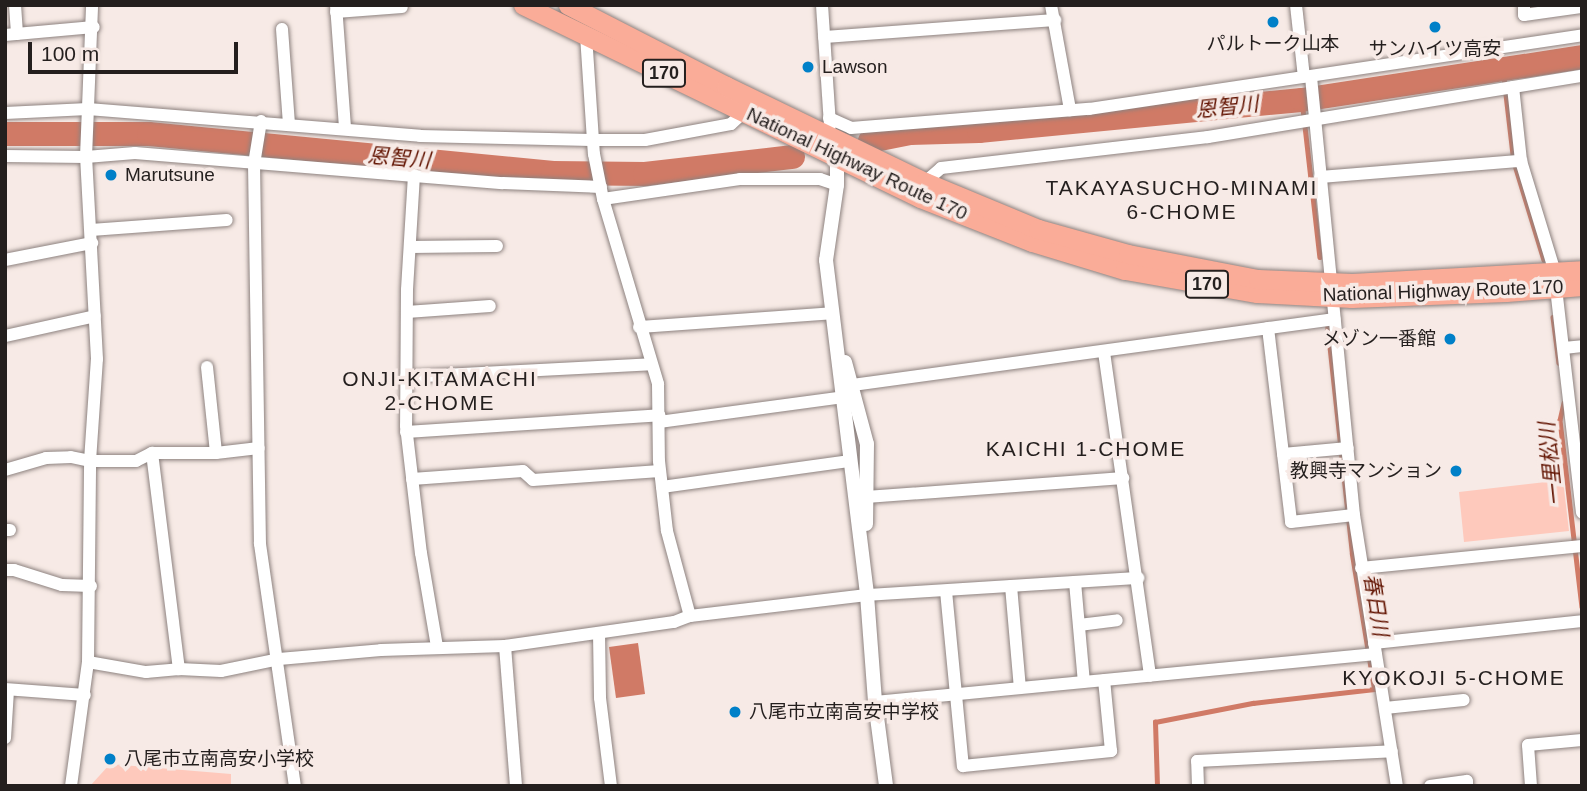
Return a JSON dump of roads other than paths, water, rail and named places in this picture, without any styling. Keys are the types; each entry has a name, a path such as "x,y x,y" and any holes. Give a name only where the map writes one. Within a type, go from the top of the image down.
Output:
{"highway":[{"name":"National Highway Route 170","path":"523,5 920,198 1032,242 1125,270 1257,293 1330,289 1494,293 1556,280 1582,270"},
{"name":"National Highway Route 170","path":"577,7 831,128 884,162 1038,229 1128,254 1258,279 1330,289"},
{"name":"National Highway Route 170","path":"1556,280 1582,286"}],"street":[{"path":"15,5 11,34 94,27"},
{"path":"71,786 85,695 91,586 90,461 97,359 87,154 87,112 94,27 92,5"},
{"path":"822,5 831,128 842,162 825,260 832,317 848,391 867,444 867,595"},
{"path":"1051,5 1070,110"},
{"path":"1296,5 1307,77 1309,121 1320,177 1354,515 1372,652 1385,709 1397,786"},
{"path":"1524,5 1524,15 1582,7"},
{"path":"345,129 336,9 402,7"},
{"path":"824,37 1055,20"},
{"path":"282,29 289,124"},
{"path":"586,35 591,140 639,327 658,384 660,471 667,531 690,615"},
{"path":"831,128 1070,110 1582,35"},
{"path":"925,181 941,168 1309,121 1582,76"},
{"path":"1509,88 1516,161 1556,280 1564,348 1577,416 1582,512"},
{"path":"5,113 87,112 289,124 420,136 645,140 731,124 745,111"},
{"path":"260,123 255,161 260,544 279,659 295,786"},
{"path":"5,156 135,153 602,190 740,178 820,179 838,185"},
{"path":"1320,177 1516,161"},
{"path":"414,175 407,312 406,432 437,647"},
{"path":"5,260 92,236 227,220"},
{"path":"410,247 498,246"},
{"path":"407,312 490,306"},
{"path":"5,336 95,316"},
{"path":"639,327 832,317"},
{"path":"406,432 659,418 1335,319"},
{"path":"1268,328 1291,522 1354,515"},
{"path":"1564,348 1582,346"},
{"path":"1104,352 1150,676"},
{"path":"406,377 650,364"},
{"path":"207,367 216,453"},
{"path":"848,391 850,461 867,595 875,702 886,786"},
{"path":"5,470 46,458 136,461 152,453 216,453 259,448"},
{"path":"1283,454 1348,448"},
{"path":"152,453 179,669"},
{"path":"662,487 850,461"},
{"path":"412,479 523,471 533,480 660,471"},
{"path":"866,497 1123,478"},
{"path":"1361,568 1578,547"},
{"path":"5,570 14,570 62,585 91,586"},
{"path":"88,662 146,672 179,669 221,671 279,659 437,647 505,646 674,622 690,615 867,595 1138,578"},
{"path":"1075,582 1084,682"},
{"path":"1010,586 1020,688"},
{"path":"946,591 963,766 1111,751 1104,680"},
{"path":"1079,625 1117,620"},
{"path":"875,702 1372,652 1580,621"},
{"path":"599,633 600,698 611,786"},
{"path":"505,646 516,786"},
{"path":"5,738 7,689 85,695"},
{"path":"1385,709 1464,700"},
{"path":"1531,786 1528,744 1582,740"},
{"path":"1198,786 1197,761 1392,751"},
{"path":"1430,786 1467,781 1467,786"}],"waterway":[{"name":"恩智川","path":"870,141 910,133 979,131 1302,100 1582,57"},
{"name":"一里松川","path":"1503,69 1514,162 1544,260"},
{"name":"春日川","path":"1302,100 1320,257"},
{"name":"恩智川","path":"5,134 149,134 553,173 645,174 793,157"},
{"name":"一里松川","path":"1553,317 1559,363"},
{"name":"春日川","path":"1157,786 1155,722 1253,703 1374,689 1352,554 1327,325"},
{"name":"一里松川","path":"1564,403 1560,420 1582,607"}],"place":[{"name":"パルトーク山本","path":"1273,22"},
{"name":"サンハイツ高安","path":"1435,27"},
{"name":"Lawson","path":"808,67"},
{"name":"Marutsune","path":"111,175"},
{"name":"メゾン一番館","path":"1450,339"},
{"name":"教興寺マンション","path":"1456,471"},
{"name":"八尾市立南高安中学校","path":"735,712"},
{"name":"八尾市立南高安小学校","path":"110,759"}],"district":[{"name":"TAKAYASUCHO-MINAMI 6-CHOME","path":"1182,200"},
{"name":"ONJI-KITAMACHI 2-CHOME","path":"440,391"},
{"name":"KAICHI 1-CHOME","path":"1086,449"},
{"name":"KYOKOJI 5-CHOME","path":"1454,678"}]}
